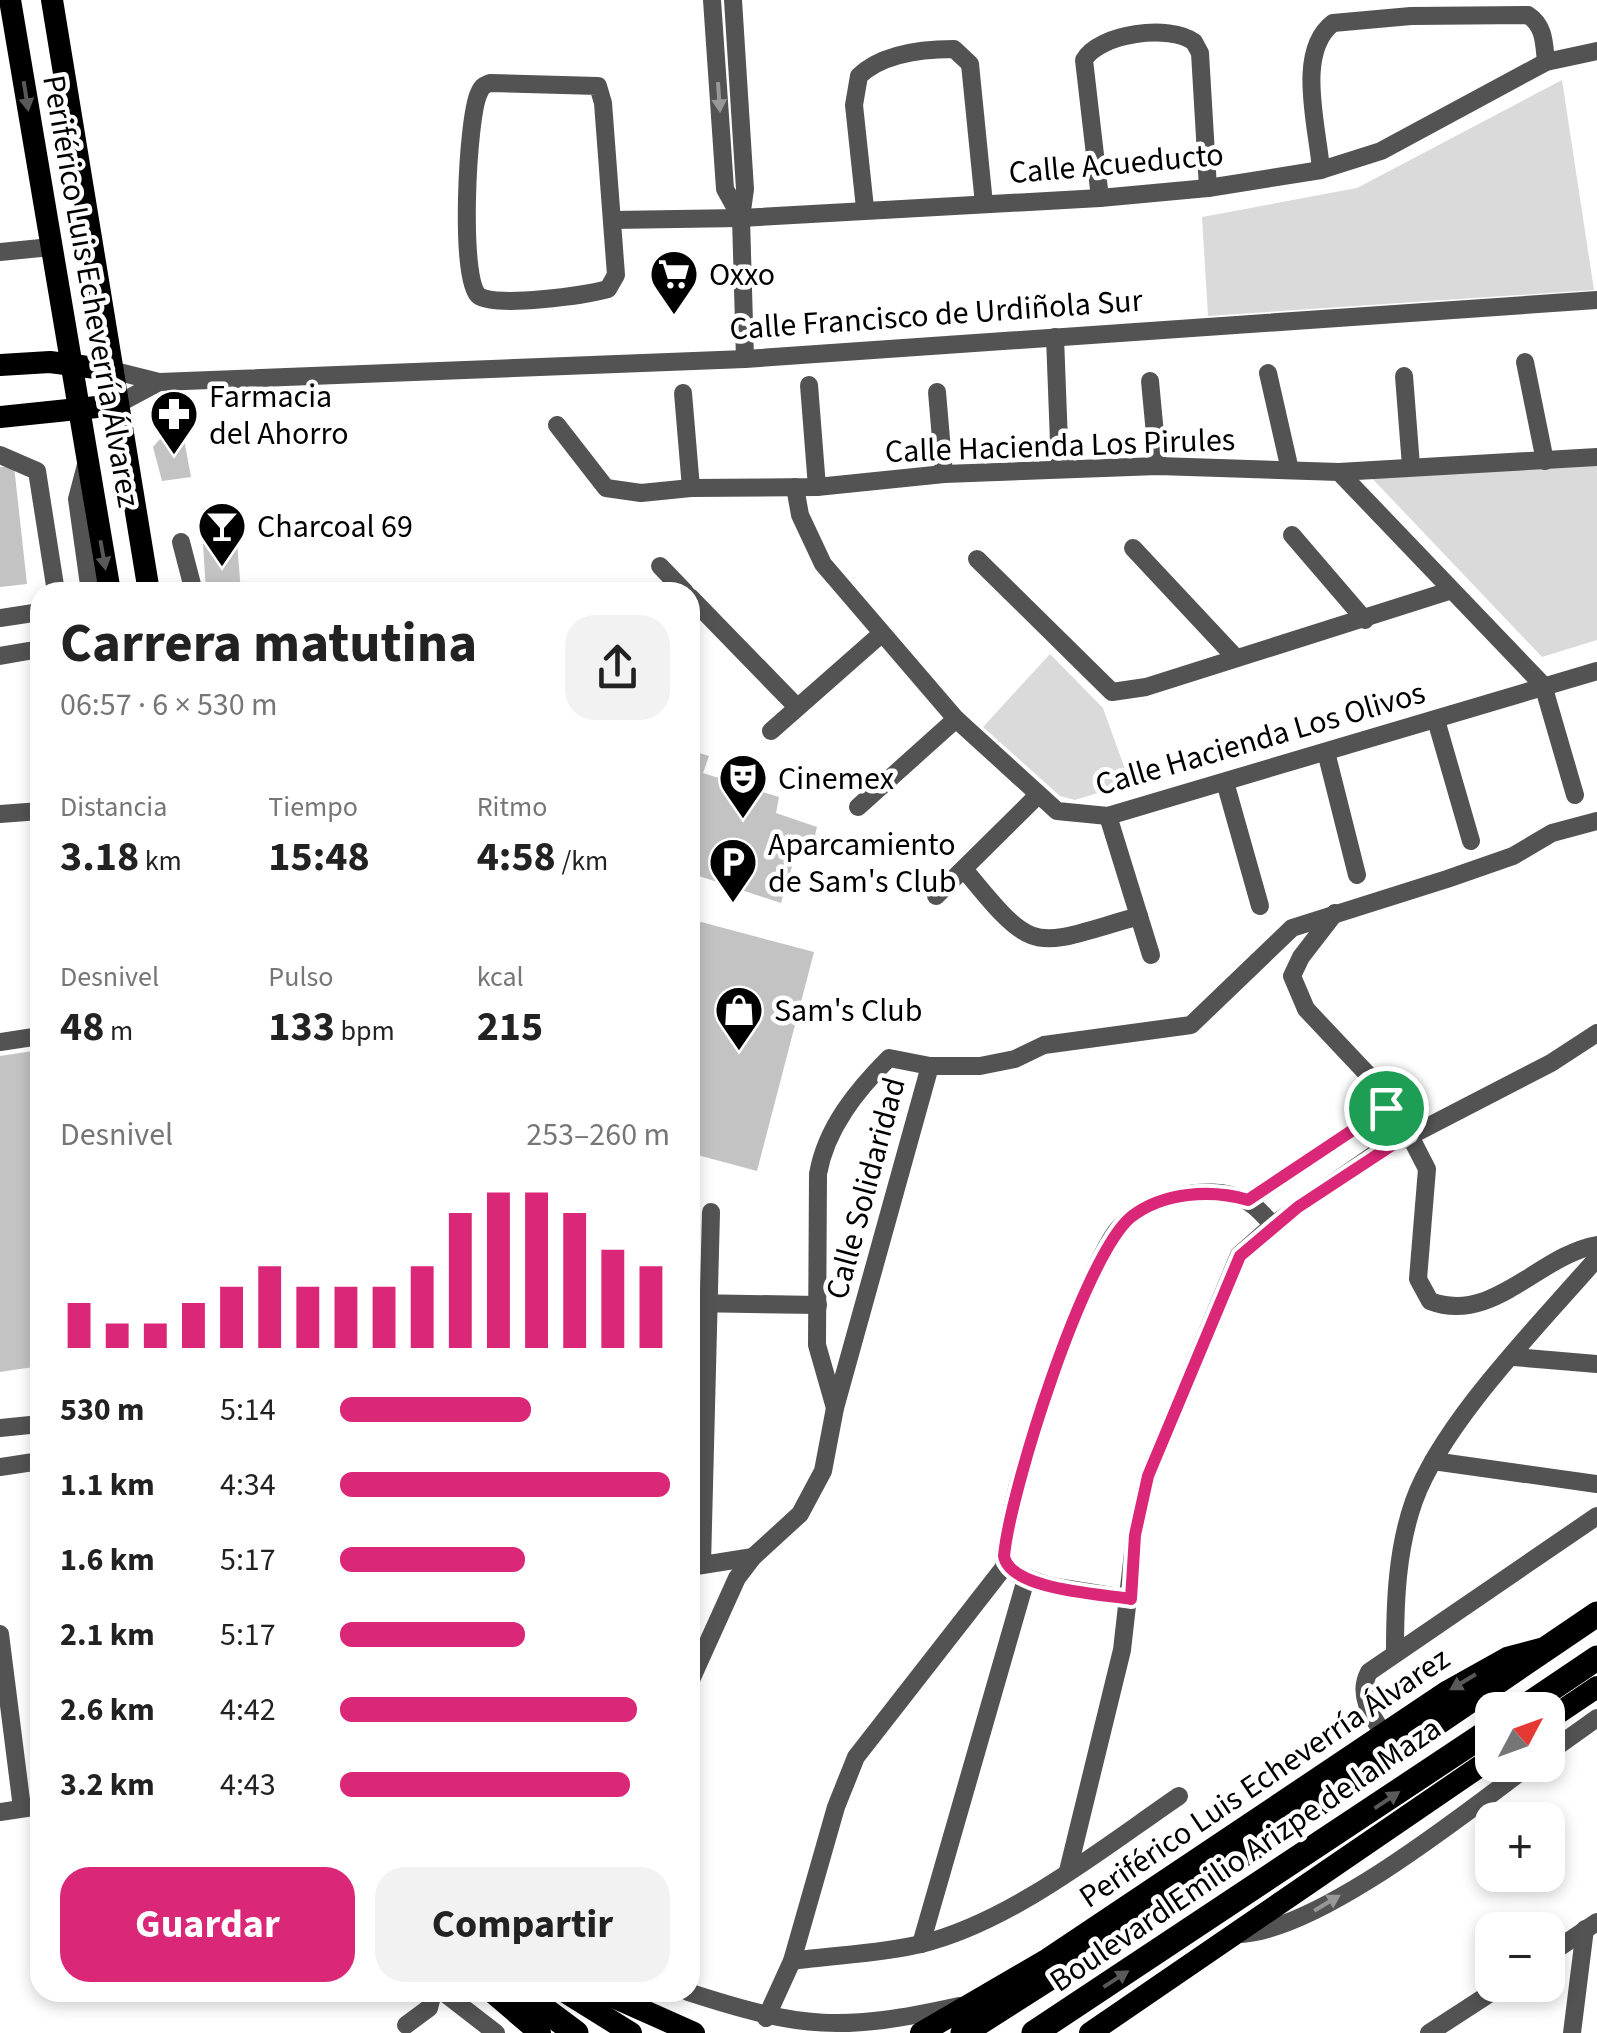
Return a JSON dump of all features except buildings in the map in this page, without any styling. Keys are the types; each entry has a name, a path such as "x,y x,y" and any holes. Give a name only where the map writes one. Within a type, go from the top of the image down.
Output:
{"highway":[{"name":"Periférico Luis Echeverría Álvarez","path":"1551,1646 1597,1614"},
{"name":"Boulevard Emilio Arizpe de la Maza","path":"963,2033 1255,1847 1551,1646"},
{"path":"1547,1692 1597,1658"},
{"name":"Boulevard Emilio Arizpe de la Maza","path":"1034,2033 1475,1740"},
{"path":"534,2002 576,2033"}],"main road":[{"name":"Periférico Luis Echeverría Álvarez","path":"10,0 108,582"},
{"name":"Periférico Luis Echeverría Álvarez","path":"55,1 147,582"},
{"path":"0,365 70,362 111,370"},
{"path":"0,417 116,404"},
{"name":"Periférico Luis Echeverría Álvarez","path":"921,2033 1096,1928 1479,1672 1551,1646"},
{"path":"1565,1709 1597,1687"},
{"path":"1090,2033 1475,1770"},
{"path":"504,2002 540,2033"},
{"path":"581,2002 631,2033"},
{"path":"624,2002 694,2033"}],"street":[{"path":"712,0 725,190 742,218"},
{"path":"733,0 745,189 745,358"},
{"path":"1321,170 1312,61 1316,42 1333,23 1501,12 1528,15 1537,21 1542,34 1546,62"},
{"path":"1100,198 1084,60 1096,44 1128,38 1175,34 1194,42 1200,53 1208,188"},
{"path":"865,208 854,105 859,76 883,59 939,49 954,49 970,64 984,204"},
{"name":"Calle Acueducto","path":"613,220 742,218 865,208 1100,198 1208,188 1321,170 1381,150 1546,62 1597,52"},
{"path":"501,81 598,86 603,103 613,220 616,275 608,288 503,301 481,298 472,290 466,258 472,135 476,102 483,86 501,81"},
{"path":"0,252 51,247"},
{"name":"Calle Francisco de Urdiñola Sur","path":"111,370 159,382 745,358 1597,300"},
{"path":"1055,337 1060,469"},
{"path":"1525,362 1545,461"},
{"path":"1268,374 1290,470"},
{"path":"1404,376 1411,466"},
{"path":"1150,381 1158,466"},
{"name":"Calle Francisco de Urdiñola Sur","path":"116,404 159,382"},
{"path":"808,385 818,486"},
{"path":"938,392 944,474"},
{"path":"683,393 692,488"},
{"name":"Calle Hacienda Los Pirules","path":"557,425 606,488 641,493 818,486 944,474 1060,469 1158,466 1339,472 1597,458"},
{"path":"0,455 36,471 54,582"},
{"path":"88,461 77,499 89,582"},
{"path":"1339,472 1543,685 1575,796"},
{"name":"Calle Hacienda Los Olivos","path":"795,487 800,514 823,564 880,634 956,719 1037,796 1070,815 1108,816 1597,671"},
{"path":"1292,535 1365,620"},
{"path":"182,542 192,582"},
{"path":"1134,548 1235,657"},
{"path":"977,559 1112,692 1146,687 1449,591"},
{"path":"660,566 675,582"},
{"path":"700,607 797,707"},
{"path":"0,618 30,614"},
{"path":"771,732 880,634"},
{"path":"0,656 30,651"},
{"path":"858,807 956,719"},
{"path":"1436,720 1471,840"},
{"path":"1326,752 1357,875"},
{"path":"1225,782 1260,906"},
{"path":"936,896 1037,796"},
{"path":"0,814 30,812"},
{"path":"1108,816 1151,955"},
{"name":"Calle Solidaridad","path":"752,1557 813,1495 824,1471 836,1408 930,1066 980,1066 1015,1059 1044,1045 1191,1025 1292,928 1513,856 1552,834 1597,820"},
{"path":"964,869 1000,913 1032,938 1052,940 1139,916"},
{"path":"1336,913 1301,957 1292,976 1306,1010 1372,1080 1427,1168 1418,1268 1422,1290 1430,1301 1451,1307 1480,1303 1563,1256 1597,1246"},
{"path":"1068,1871 1131,1599 1135,1535 1162,1440 1229,1273 1252,1242 1274,1225 1409,1134 1551,1063 1597,1033"},
{"path":"0,1042 30,1038"},
{"path":"836,1408 818,1344 822,1153 842,1115 890,1058 930,1066"},
{"path":"1248,1200 1386,1108"},
{"path":"766,2018 792,1961 836,1807 856,1758 1006,1566 1006,1536 1019,1472 1098,1266 1118,1230 1134,1215 1176,1197 1204,1194 1248,1200 1274,1225"},
{"path":"700,1296 711,1212"},
{"path":"1396,1652 1402,1549 1414,1501 1432,1462 1597,1258"},
{"path":"700,1304 818,1305"},
{"path":"1514,1356 1597,1364"},
{"path":"0,1428 30,1425"},
{"path":"0,1467 30,1462"},
{"path":"1432,1462 1597,1484"},
{"path":"1384,1734 1364,1692 1364,1680 1376,1665 1597,1516"},
{"path":"700,1564 752,1557"},
{"path":"700,1658 722,1606 752,1557"},
{"path":"1006,1566 1026,1579 1131,1599"},
{"path":"921,1944 1026,1579"},
{"path":"0,1634 30,1801"},
{"path":"1565,1741 1597,1718"},
{"path":"1236,1934 1259,1934 1315,1910 1505,1782"},
{"path":"792,1961 921,1944 1015,1902 1179,1796"},
{"path":"0,1812 30,1807"},
{"path":"1565,1944 1591,1926"},
{"path":"1572,2033 1591,1926"},
{"name":"Periférico Luis Echeverría Álvarez","path":"700,1996 766,2018 848,2025 970,2004"},
{"path":"406,2025 429,2008 430,2002"},
{"path":"456,2002 496,2033"},
{"path":"1429,2033 1477,2002"}],"shaded area":[{"path":"1562,80 1594,290 1208,316 1202,217 1357,188"},
{"path":"1597,463 1597,640 1542,657 1366,472"},
{"path":"1050,654 1103,708 1130,783 1075,800 1060,796 983,727"}],"place":[{"name":"Oxxo","path":"674,316"},
{"name":"Farmacia del Ahorro","path":"174,456"},
{"name":"Charcoal 69","path":"222,568"},
{"name":"Cinemex","path":"743,820"},
{"name":"Aparcamiento de Sam's Club","path":"733,904"},
{"name":"Sam's Club","path":"739,1052"}],"route":[{"path":"1386,1108 1409,1134 1374,1154 1252,1242 1229,1273 1148,1476 1135,1535 1131,1599 1050,1586 1014,1574 1006,1566 1004,1556 1019,1472 1098,1266 1118,1230 1153,1204 1176,1197 1204,1194 1248,1200 1386,1108"}]}
